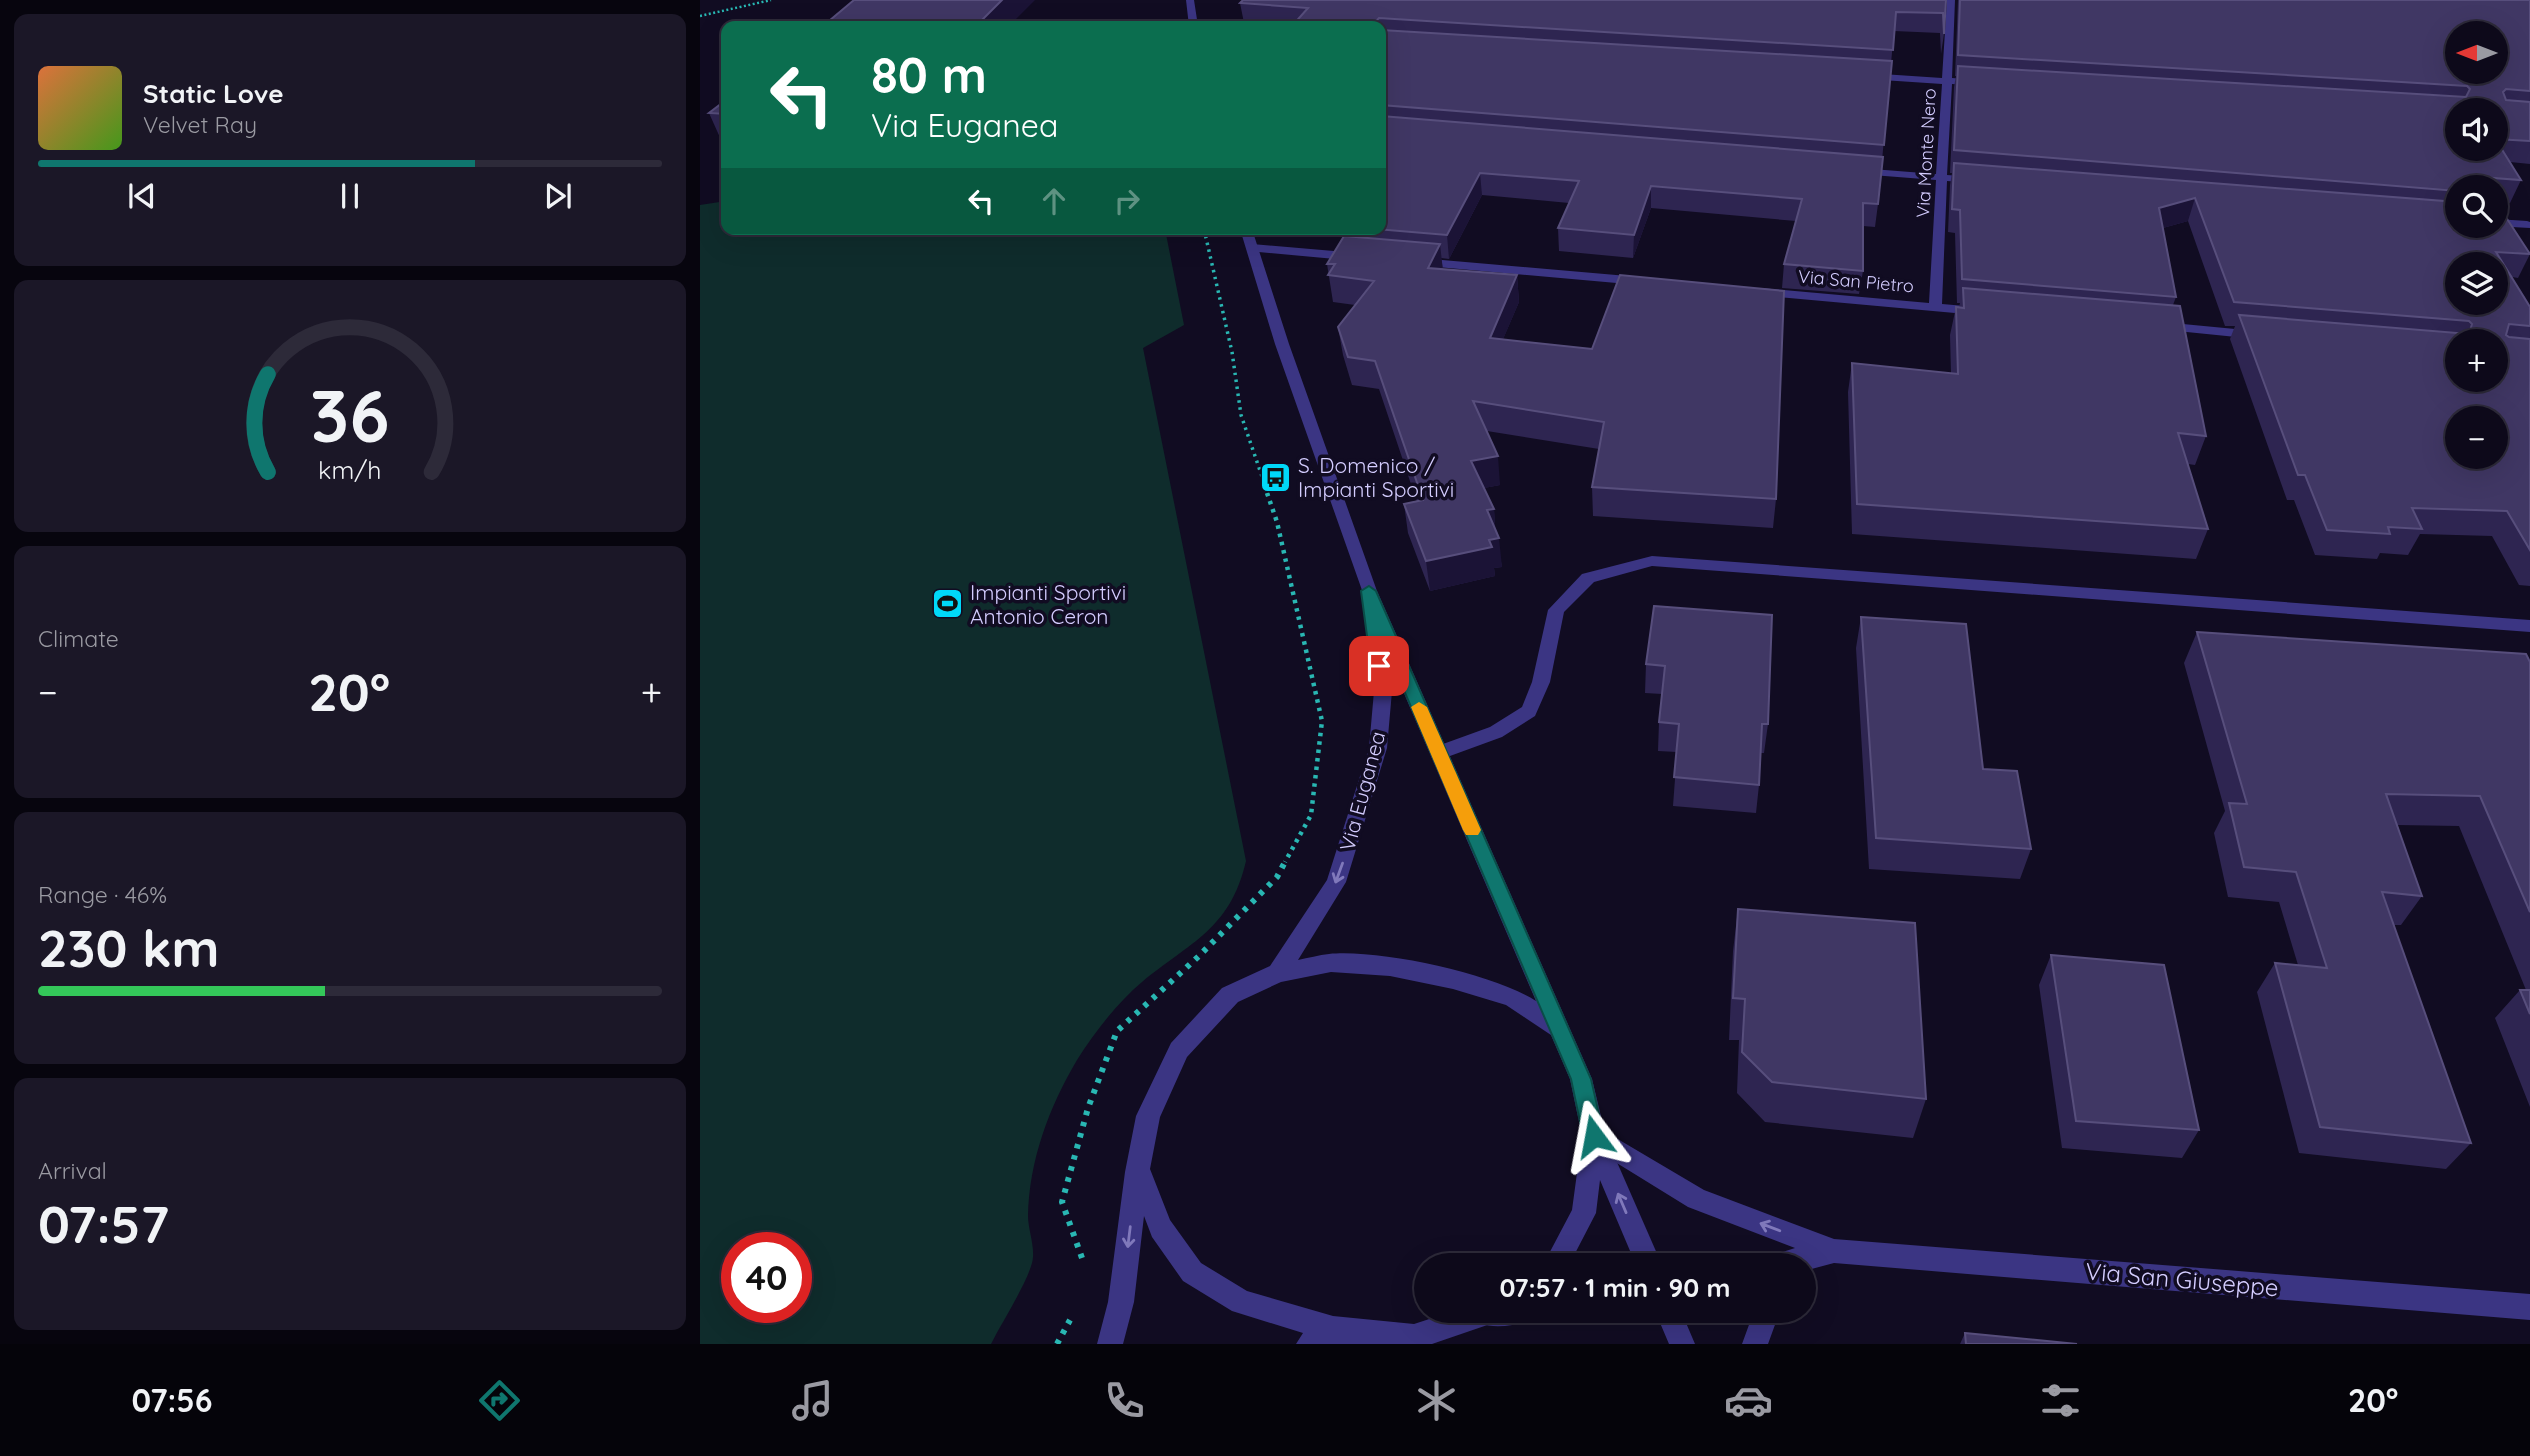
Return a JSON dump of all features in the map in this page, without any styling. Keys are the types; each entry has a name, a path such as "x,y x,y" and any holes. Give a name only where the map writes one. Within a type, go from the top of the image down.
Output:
{"street":[{"path":"1190,0 1193,21"},
{"name":"Via Monte Nero","path":"1935,307 1951,0"},
{"path":"1850,75 1988,83"},
{"path":"1846,170 1984,181"},
{"path":"2508,224 2527,225"},
{"name":"Via Euganea","path":"1248,235 1282,344 1369,591 1581,1079 1594,1136 1644,1253"},
{"path":"1252,248 1368,258"},
{"path":"1409,262 1658,283"},
{"name":"Via San Pietro","path":"1741,290 1990,312"},
{"path":"2155,326 2264,335"},
{"path":"1439,753 1496,732 1529,711 1541,682 1556,610 1588,578 1652,561 2530,625"},
{"name":"Via Euganea","path":"1278,974 1336,882 1378,748 1383,691 1369,591"},
{"path":"1110,1344 1121,1302 1138,1169 1148,1115 1179,1050 1230,995 1278,974 1331,963 1402,970 1453,980 1511,997 1559,1028"},
{"name":"Via Euganea","path":"1562,1253 1584,1213 1594,1136"},
{"name":"Via San Giuseppe","path":"1594,1136 1697,1199 1834,1251 2530,1307"},
{"path":"1138,1169 1161,1228 1192,1272 1241,1302 1334,1329 1423,1340 1464,1323"},
{"path":"1816,1264 1834,1251"},
{"name":"Via San Giuseppe","path":"1816,1256 1834,1251"},
{"path":"1673,1323 1682,1344"},
{"path":"1755,1344 1763,1323"},
{"path":"1309,1344 1334,1329"}],"path":[{"path":"700,16 771,0"},
{"path":"1085,1268 1062,1202 1087,1108 1118,1031 1199,956 1277,877 1311,815 1318,770 1322,721 1277,522 1241,415 1231,352 1205,235"},
{"path":"1057,1344 1073,1313"}],"green space":[{"name":"Impianti Sportivi Antonio Ceron","path":"721,202 721,235 1166,235 1184,325 1143,348 1246,861 1239,884 1219,919 1124,999 1091,1039 1067,1078 1042,1135 1032,1175 1028,1216 1032,1263 991,1344 700,1344 700,205"}],"building":[{"path":"854,0 1002,0 981,21 829,21"},
{"path":"1243,0 1946,0 1944,34 1943,13 1896,12 1893,50 1379,18 1376,21 1296,21 1308,8 1240,3"},
{"path":"1960,0 2530,0 2530,91 2506,89 2503,92 2505,98 2445,98 2445,161 2508,159 2521,180 2508,179 2508,175 2445,175 2445,190 1954,150 1958,66 2466,97 2470,89 2467,86 1958,55"},
{"path":"1386,30 1892,61 1884,145 1386,105"},
{"path":"2508,100 2530,102 2530,141 2508,140"},
{"path":"721,104 721,114 709,113"},
{"path":"1386,116 1883,157 1878,204 1863,203 1863,271 1784,264 1802,199 1651,186 1634,235 1558,228 1579,181 1480,173 1447,235 1386,230"},
{"path":"1954,163 2445,201 2445,238 2508,238 2508,220 2530,254 2445,252 2445,315 2508,315 2508,271 2530,307 2530,326 2509,324 2508,329 2470,329 2472,324 2469,321 2234,302 2195,198 2159,208 2176,297 1962,279 1960,210 1952,209"},
{"path":"1344,236 1440,244 1428,268 1517,275 1490,338 1592,349 1620,275 1784,291 1776,499 1592,487 1604,422 1473,401 1498,456 1471,461 1494,509 1487,510 1499,538 1489,540 1492,547 1426,561 1404,504 1423,500 1375,361 1348,357 1338,327 1374,281 1328,275 1335,264 1327,264"},
{"path":"1963,288 2180,306 2206,436 2178,433 2208,529 1857,504 1852,363 1958,374 1956,307 1964,308"},
{"path":"2239,315 2445,332 2445,392 2508,392 2508,336 2530,339 2530,550 2507,511 2412,508 2422,529 2388,527 2390,534 2327,530 2305,475 2298,475"},
{"path":"1654,606 1772,615 1768,724 1762,724 1759,785 1674,777 1679,724 1659,722 1665,666 1646,664"},
{"path":"1861,617 1966,624 1983,769 2017,771 2031,849 1876,838"},
{"path":"2197,632 2526,654 2530,662 2530,912 2480,796 2386,794 2422,896 2382,892 2471,1143 2320,1127 2275,963 2327,968 2296,872 2244,867 2229,803 2247,804"},
{"path":"1738,909 1915,923 1926,1099 1772,1082 1742,1052 1745,999 1733,998"},
{"path":"2051,955 2164,965 2199,1130 2076,1121"},
{"path":"2520,990 2530,990 2530,1014"},
{"path":"1965,1333 2077,1344 1966,1344"}],"slow traffic":[{"path":"1419,707 1472,830"}],"place":[{"name":"S. Domenico / Impianti Sportivi","path":"1275,477"},
{"name":"Impianti Sportivi Antonio Ceron","path":"947,604"}],"route":[{"path":"1379,666 1369,591 1581,1079 1594,1136"}]}
